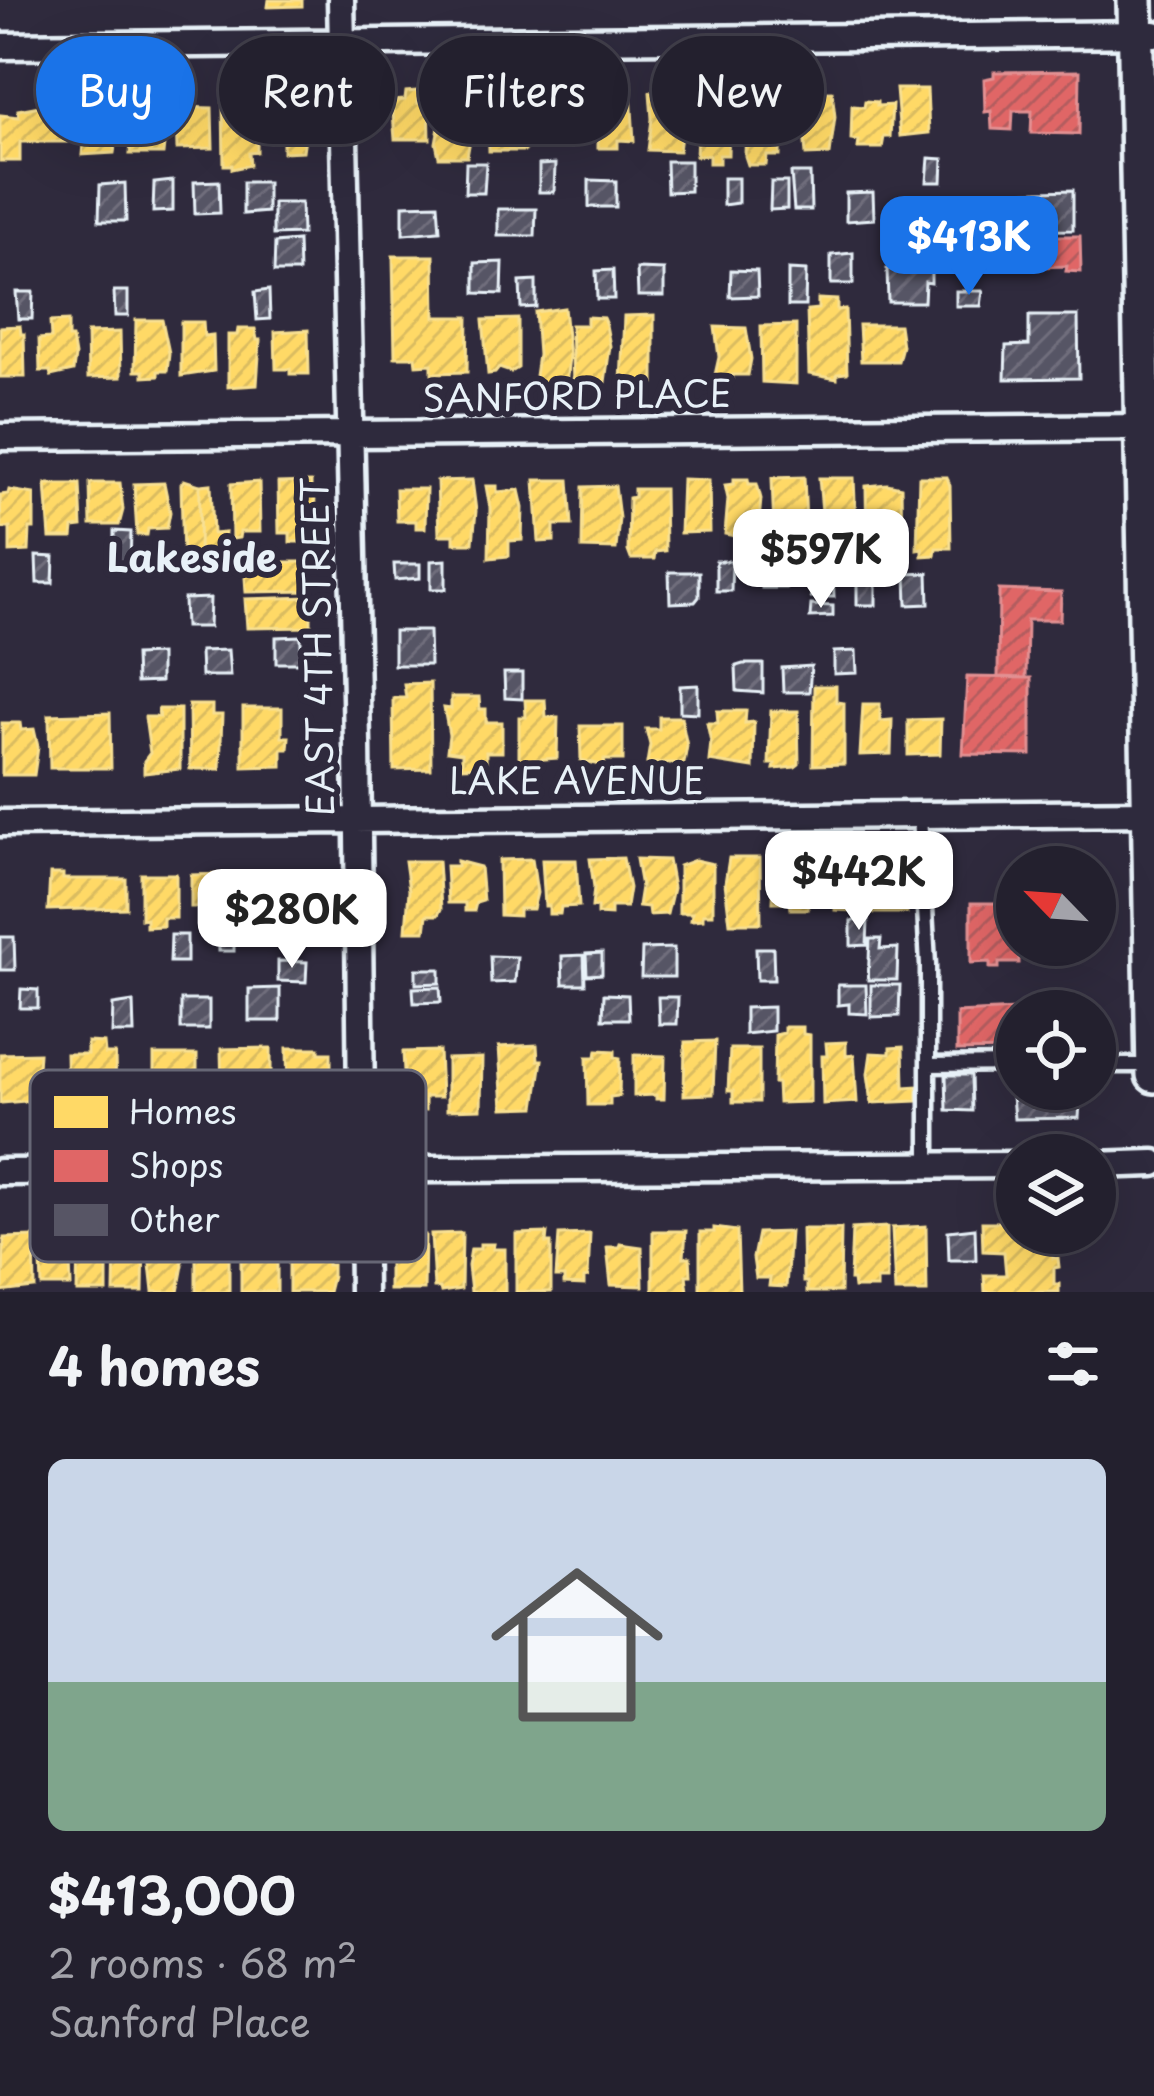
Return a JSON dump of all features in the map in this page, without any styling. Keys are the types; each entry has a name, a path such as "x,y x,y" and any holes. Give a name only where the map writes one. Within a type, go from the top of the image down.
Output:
{"main road":[{"path":"1142,23 1154,1075"}],"street":[{"name":"EAST 4TH STREET","path":"341,0 341,36"},
{"path":"395,42 1142,23"},
{"path":"0,46 219,44"},
{"name":"EAST 4TH STREET","path":"343,144 361,1070"},
{"name":"SANFORD PLACE","path":"0,437 1148,427"},
{"name":"LAKE AVENUE","path":"0,823 1152,813"},
{"path":"1116,1164 1154,1163"},
{"path":"426,1169 996,1165"},
{"path":"0,1172 30,1172"},
{"name":"EAST 4TH STREET","path":"363,1262 363,1292"}],"lane":[{"path":"920,815 928,1165"},
{"path":"928,1065 996,1064"},
{"path":"1116,1065 1154,1065"}],"building: Homes":[{"path":"269,0 302,0 302,6 268,7"},
{"path":"896,89 927,89 929,133 900,136"},
{"path":"419,91 419,139 395,139 395,101 405,100 406,92"},
{"path":"824,91 832,91 835,117 830,154 806,155 805,144 824,144"},
{"path":"628,92 631,92 634,141 628,141"},
{"path":"865,101 892,105 890,137 884,137 882,148 858,148 859,141 851,140 852,106 864,107"},
{"path":"36,107 36,142 20,142 20,161 0,161 0,115 19,117 18,110"},
{"path":"195,108 212,108 213,148 177,149 177,144 195,144"},
{"path":"652,119 652,144 680,144 679,151 648,150"},
{"path":"83,144 115,144 114,153 82,155"},
{"path":"131,144 164,144 163,154 130,154"},
{"path":"224,144 257,144 257,152 249,153 250,165 232,169 224,165"},
{"path":"283,144 304,144 303,151 283,152"},
{"path":"436,144 469,144 467,157 439,157"},
{"path":"489,144 526,144 525,151 489,151"},
{"path":"697,144 728,144 728,155 719,155 719,163 709,163 709,155 696,156"},
{"path":"745,144 780,144 780,156 767,156 766,165 748,165"},
{"path":"393,256 434,256 435,317 468,317 467,372 432,373 432,364 416,365 415,357 395,357"},
{"path":"818,299 837,300 837,310 845,309 847,373 837,374 837,379 809,374 807,310 818,309"},
{"path":"564,308 569,356 566,384 534,383 538,355 535,312"},
{"path":"654,315 654,383 621,383 624,316"},
{"path":"587,317 603,318 606,325 610,346 605,382 573,383 571,325 587,325"},
{"path":"518,319 518,368 511,372 499,368 488,374 483,320"},
{"path":"136,320 162,320 169,353 167,371 158,371 158,376 143,377 143,371 135,371"},
{"path":"68,321 73,371 51,376 50,371 40,371 39,339 51,338 50,322"},
{"path":"181,322 203,322 204,336 213,335 214,371 181,376"},
{"path":"796,325 796,384 762,382 761,326"},
{"path":"859,325 899,325 898,361 861,361"},
{"path":"20,326 25,377 0,377 0,327"},
{"path":"715,327 746,328 751,359 748,375 732,375 732,380 715,375 719,357"},
{"path":"238,329 255,329 260,340 257,385 228,387 228,335 237,335"},
{"path":"308,330 309,374 276,369 275,332"},
{"path":"120,332 121,377 88,378 87,333"},
{"path":"804,477 806,523 774,531 772,478"},
{"path":"919,477 947,477 950,486 951,548 936,548 935,555 922,556 922,548 917,549"},
{"path":"819,478 854,478 856,526 844,525 843,534 824,534"},
{"path":"682,479 709,480 710,532 680,533"},
{"path":"734,479 757,484 761,499 758,533 745,538 725,534 725,485 734,484"},
{"path":"184,480 200,485 199,559 183,559"},
{"path":"472,480 473,543 454,543 454,535 439,535 437,481"},
{"path":"535,480 569,480 572,525 554,525 554,541 539,542"},
{"path":"259,482 260,532 240,532 239,538 232,539 231,484"},
{"path":"311,482 314,542 290,542 290,533 279,533 278,483"},
{"path":"90,483 120,483 123,510 119,525 91,525"},
{"path":"164,483 170,512 167,528 137,535 134,484"},
{"path":"46,484 80,484 82,527 73,528 72,538 50,538"},
{"path":"211,484 213,534 225,533 222,558 199,559 200,485"},
{"path":"486,486 497,486 497,492 519,490 522,540 509,541 509,556 489,558"},
{"path":"615,486 616,549 582,548 583,487"},
{"path":"866,486 901,487 902,544 867,546"},
{"path":"396,489 426,489 425,528 416,528 416,521 397,521"},
{"path":"634,489 664,489 665,551 655,552 654,559 631,559 628,551 629,498 634,497"},
{"path":"9,490 34,494 29,551 10,552 10,528 1,528 0,495"},
{"path":"244,562 311,562 311,591 246,592"},
{"path":"311,597 311,627 247,628 245,599"},
{"path":"430,683 431,769 394,770 393,698 406,698 404,684"},
{"path":"814,686 836,686 836,702 844,703 844,764 813,765"},
{"path":"451,697 479,697 486,722 502,722 502,752 486,752 486,766 462,767 462,753 447,751 444,708 451,709"},
{"path":"525,700 545,700 546,717 558,717 557,758 519,761 519,717 526,717"},
{"path":"863,704 880,704 880,721 892,720 891,754 860,755"},
{"path":"189,705 212,705 212,715 222,715 220,769 190,769"},
{"path":"243,708 282,708 282,737 289,737 288,749 282,749 282,766 243,767"},
{"path":"158,709 180,709 180,769 144,773 150,753 145,717 159,717"},
{"path":"717,711 746,711 745,723 754,722 753,768 709,761 707,723 718,723"},
{"path":"771,711 798,711 799,764 795,767 774,769 775,764 769,764"},
{"path":"110,713 111,768 50,768 49,715"},
{"path":"659,717 681,717 687,746 684,763 647,763 646,729 659,729"},
{"path":"941,719 940,754 908,755 908,720"},
{"path":"2,723 34,729 38,747 34,775 2,775"},
{"path":"580,726 623,726 623,760 604,760 605,765 600,765 581,760"},
{"path":"872,856 907,856 907,913 872,913"},
{"path":"775,857 807,857 803,885 808,909 773,902"},
{"path":"824,857 856,857 854,911 835,910 835,902 822,901"},
{"path":"623,858 629,888 626,907 611,907 611,915 597,914 597,907 592,907 590,859"},
{"path":"729,858 760,858 761,923 730,923 725,883"},
{"path":"532,859 537,893 533,909 519,909 519,916 500,915 499,860"},
{"path":"636,859 668,860 673,888 667,914 649,915 648,907 638,906 641,887"},
{"path":"542,860 576,860 579,906 561,907 560,914 549,914"},
{"path":"695,860 713,864 713,914 691,920 692,913 679,913 679,866"},
{"path":"405,861 438,861 441,909 438,915 427,915 425,931 406,931"},
{"path":"457,861 480,867 483,901 476,903 474,911 465,911 465,903 448,903 446,866 457,866"},
{"path":"50,874 63,874 63,879 126,879 126,908 48,910"},
{"path":"141,874 176,874 176,918 163,918 163,926 146,927 146,918 141,919"},
{"path":"224,874 225,906 216,907 216,916 199,917 199,907 191,907 191,875"},
{"path":"261,874 305,880 305,912 263,913"},
{"path":"784,1027 803,1027 803,1034 810,1035 810,1102 778,1103 775,1035 784,1033"},
{"path":"715,1041 713,1094 684,1095 685,1042"},
{"path":"87,1042 104,1043 105,1054 115,1054 115,1070 66,1070 66,1054 87,1054"},
{"path":"846,1042 846,1056 854,1055 857,1102 823,1104 826,1043"},
{"path":"537,1045 538,1060 542,1060 535,1107 503,1108 499,1047"},
{"path":"903,1047 904,1087 918,1086 917,1101 872,1103 871,1053 890,1054 890,1048"},
{"path":"271,1048 271,1070 222,1070 221,1049"},
{"path":"287,1048 319,1048 319,1053 331,1053 331,1070 287,1070"},
{"path":"730,1049 759,1049 759,1102 733,1102 733,1091 728,1091"},
{"path":"597,1050 615,1051 620,1058 619,1096 610,1097 610,1105 588,1105 587,1057 596,1057"},
{"path":"439,1051 441,1097 426,1097 426,1070 404,1070 403,1052"},
{"path":"39,1053 38,1070 30,1070 30,1100 0,1103 0,1054"},
{"path":"154,1055 197,1055 197,1070 154,1070"},
{"path":"634,1055 665,1056 664,1099 634,1096"},
{"path":"482,1058 481,1109 447,1110 447,1059"},
{"path":"982,1222 996,1222 996,1252 983,1251"},
{"path":"926,1226 927,1292 895,1292 892,1228"},
{"path":"887,1227 887,1280 877,1280 877,1288 854,1288 850,1280 852,1229"},
{"path":"714,1228 737,1231 739,1292 700,1292 700,1232 714,1232"},
{"path":"802,1229 841,1229 840,1292 807,1292"},
{"path":"653,1231 686,1231 688,1292 653,1292"},
{"path":"790,1232 786,1287 769,1286 770,1278 756,1278 753,1258 758,1233"},
{"path":"462,1233 461,1289 441,1292 434,1288 431,1234"},
{"path":"547,1233 551,1292 516,1292 516,1234"},
{"path":"590,1234 584,1285 564,1284 564,1277 556,1277 559,1235"},
{"path":"30,1237 35,1288 0,1292 4,1238"},
{"path":"480,1244 505,1249 505,1292 471,1292 471,1249 480,1249"},
{"path":"607,1247 642,1247 643,1286 611,1285"},
{"path":"1004,1254 1053,1254 1058,1258 1054,1284 1059,1284 1059,1292 985,1292 984,1275 1006,1275"},
{"path":"41,1262 70,1262 71,1286 42,1286"},
{"path":"78,1262 107,1262 107,1292 77,1292"},
{"path":"115,1262 144,1262 143,1292 114,1292"},
{"path":"150,1262 183,1262 178,1292 153,1292"},
{"path":"196,1262 229,1262 229,1292 196,1292"},
{"path":"241,1262 277,1262 277,1292 241,1292"},
{"path":"289,1262 332,1265 328,1292 289,1292"},
{"path":"389,1262 425,1262 424,1290 389,1290"}],"building: Shops":[{"path":"1080,71 1079,134 1031,133 1032,111 1013,111 1012,130 992,129 991,111 985,112 984,79 994,77 994,72"},
{"path":"1012,236 1080,236 1081,272 1066,271 1067,266 1011,268"},
{"path":"999,590 1061,592 1060,620 1027,620 1026,678 998,677"},
{"path":"967,677 1031,678 1031,755 963,754"},
{"path":"971,903 996,903 999,968 990,968 990,962 971,963"},
{"path":"996,1011 996,1050 957,1051 957,1013"}],"building: Other":[{"path":"929,158 943,159 942,182 927,182"},
{"path":"666,161 690,161 690,191 667,192"},
{"path":"466,163 486,163 484,193 465,193"},
{"path":"555,164 554,192 539,192 539,165"},
{"path":"791,173 810,173 811,210 794,210"},
{"path":"723,178 738,178 738,203 723,205"},
{"path":"589,180 616,181 616,207 589,207"},
{"path":"173,181 173,211 153,212 154,183"},
{"path":"219,181 220,213 195,214 194,182"},
{"path":"243,182 267,182 267,212 243,214"},
{"path":"771,182 787,182 787,209 770,210"},
{"path":"125,183 126,221 99,221 100,185"},
{"path":"1073,190 1073,230 972,231 971,193"},
{"path":"873,192 874,219 846,221 846,193"},
{"path":"273,203 301,203 302,234 273,235"},
{"path":"438,204 440,231 403,234 403,205"},
{"path":"498,209 536,209 535,236 498,236"},
{"path":"298,241 299,272 274,272 275,243"},
{"path":"853,253 853,284 831,284 831,255"},
{"path":"503,262 502,294 475,293 475,263"},
{"path":"931,268 931,283 925,282 924,302 888,302 887,269"},
{"path":"637,269 664,270 664,296 638,296"},
{"path":"613,270 614,299 597,299 596,271"},
{"path":"731,270 757,271 758,296 730,297"},
{"path":"788,270 806,271 805,306 788,306"},
{"path":"536,281 536,307 521,308 520,282"},
{"path":"269,290 270,319 257,320 255,292"},
{"path":"114,291 128,291 128,316 115,316"},
{"path":"956,291 983,291 981,306 956,306"},
{"path":"16,292 33,292 32,319 18,319"},
{"path":"1029,316 1078,316 1079,378 1005,379 1006,346 1029,345"},
{"path":"114,531 131,532 130,563 114,562"},
{"path":"36,556 54,557 53,583 37,583"},
{"path":"763,559 786,560 786,588 762,588"},
{"path":"446,560 446,589 431,589 431,561"},
{"path":"716,561 732,561 731,591 716,591"},
{"path":"394,564 420,564 420,578 395,580"},
{"path":"833,570 834,597 811,597 811,572"},
{"path":"857,571 876,572 876,605 857,605"},
{"path":"669,572 699,572 695,602 670,603"},
{"path":"928,573 929,604 907,605 906,574"},
{"path":"210,598 209,627 185,627 184,599"},
{"path":"811,605 833,606 833,616 810,617"},
{"path":"394,631 429,631 430,665 394,665"},
{"path":"301,636 301,663 276,663 276,637"},
{"path":"228,650 230,676 201,676 200,651"},
{"path":"856,651 857,673 834,674 834,652"},
{"path":"160,654 160,682 136,683 135,655"},
{"path":"763,664 763,693 737,691 736,666"},
{"path":"811,666 809,692 783,692 782,668"},
{"path":"504,673 522,673 522,699 505,698"},
{"path":"698,685 698,713 680,712 680,686"},
{"path":"868,920 867,945 851,946 851,921"},
{"path":"234,923 234,951 219,951 218,924"},
{"path":"171,935 187,935 187,962 170,962"},
{"path":"0,937 14,937 15,970 0,970"},
{"path":"870,939 881,939 880,949 898,948 897,980 868,980"},
{"path":"674,948 674,977 641,977 642,949"},
{"path":"756,948 773,948 774,980 757,980"},
{"path":"602,953 602,974 587,975 586,954"},
{"path":"584,955 585,984 563,984 562,956"},
{"path":"490,956 517,957 515,982 491,983"},
{"path":"278,961 307,962 306,982 278,981"},
{"path":"416,969 440,969 440,983 416,984"},
{"path":"838,985 866,985 867,1014 849,1013 849,1004 838,1005"},
{"path":"871,985 900,985 899,1016 871,1017"},
{"path":"440,987 441,1002 414,1003 413,988"},
{"path":"280,988 280,1021 249,1021 249,989"},
{"path":"21,989 38,990 38,1008 20,1008"},
{"path":"604,994 628,995 629,1019 603,1019"},
{"path":"658,997 678,997 677,1024 659,1024"},
{"path":"181,1000 209,1000 209,1029 181,1029"},
{"path":"133,1002 134,1033 112,1033 113,1005"},
{"path":"773,1007 773,1031 745,1034 745,1008"},
{"path":"946,1075 971,1075 972,1111 947,1110"},
{"path":"1013,1110 1080,1110 1079,1118 1014,1119"},
{"path":"975,1228 976,1260 949,1260 948,1231"}],"district":[{"name":"Lakeside","path":"192,558"}]}
